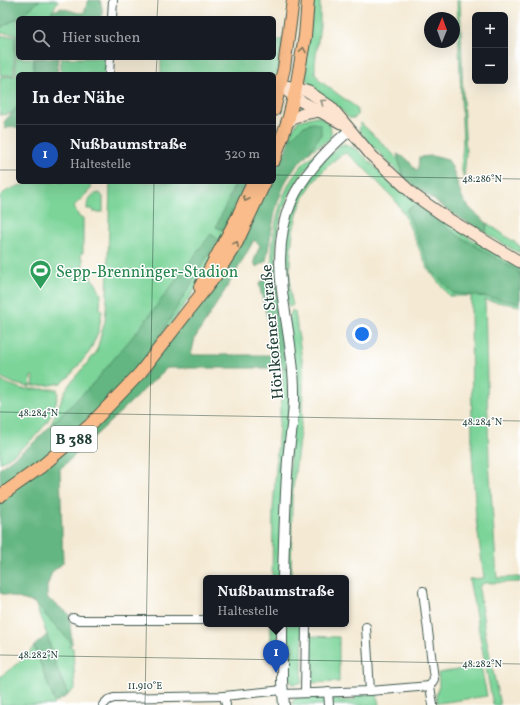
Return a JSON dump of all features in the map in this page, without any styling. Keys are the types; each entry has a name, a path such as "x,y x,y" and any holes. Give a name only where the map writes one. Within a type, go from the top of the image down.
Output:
{"main road":[{"path":"276,102 284,68 293,0"},
{"path":"276,154 295,92 306,36 308,0"},
{"path":"280,86 295,92 320,112 348,128"},
{"path":"295,92 309,92 331,107 383,168 414,195 447,218 520,262"},
{"path":"287,122 303,114 320,112"},
{"name":"B 388","path":"180,321 229,234 252,184"},
{"name":"B 388","path":"0,496 42,466 94,421 140,373 216,275 237,242 264,184"}],"street":[{"path":"112,16 113,0"},
{"path":"109,72 110,60"},
{"name":"Hörlkofener Straße","path":"283,575 284,516 294,391 291,354 281,280 281,236 287,208 301,182 348,128"},
{"path":"422,591 434,679 430,686 433,705"},
{"path":"73,618 79,620 203,620"},
{"path":"282,627 284,705"},
{"path":"305,693 306,627"},
{"path":"366,627 370,691"},
{"path":"103,705 114,698 224,696 283,692 305,693 370,691 430,686"},
{"path":"328,692 329,705"},
{"path":"224,696 226,705"}],"green space":[{"path":"0,0 40,0 23,15 16,16 16,19 0,28"},
{"path":"40,0 58,0 50,16 20,16"},
{"path":"88,0 100,0 102,16 50,16 52,11 62,8 78,13 84,13"},
{"path":"313,0 320,0 320,25 315,73 320,81 357,108 357,115 355,118 349,118 334,103 311,87 305,77"},
{"path":"457,0 460,0 466,153 464,179 461,167 463,144 459,48 460,12 458,12"},
{"path":"16,19 16,34 0,33 0,28"},
{"path":"0,36 15,36 14,75 0,75"},
{"path":"284,39 276,81 276,72 161,72 161,60 276,60 276,41"},
{"path":"16,60 34,60 33,72 16,72"},
{"path":"34,60 58,60 57,72 33,72"},
{"path":"61,60 108,60 107,72 61,72"},
{"path":"16,76 16,109 13,113 0,115 0,77"},
{"path":"16,108 16,128 13,126 5,129 4,122"},
{"path":"316,116 320,117 329,124 331,131 330,139 310,151 321,134 313,123 302,127 289,140 291,132 298,121"},
{"path":"313,123 321,125 321,134 310,151 293,170 286,181 275,212 266,261 256,267 254,261 260,245 254,240 229,284 195,338 191,355 271,355 274,348 259,284 270,275 278,290 289,368 167,368 60,469 63,563 52,572 47,587 47,598 69,614 72,644 35,603 0,593 0,501 145,374 269,184 276,184 276,169 285,152 289,140 302,127"},
{"path":"361,123 398,159 404,178 364,137 359,129"},
{"path":"345,144 358,150 393,185 431,214 520,269 520,306 485,300 489,461 497,578 520,577 520,582 484,583 479,588 485,632 500,705 493,705 469,579 484,578 476,519 472,452 471,296 449,296 428,269 404,214 395,200 362,166 346,153 333,161 317,178 309,189 298,212 292,237 290,265 290,290 293,305 291,307 288,306 284,278 285,230 295,199 317,167 340,145"},
{"path":"322,151 296,183 282,214 276,249 278,290 270,275 272,272 273,239 281,204 287,188 296,173 307,160"},
{"path":"397,154 407,159 416,170 418,170 419,157 432,156 448,160 464,201 487,223 486,233 453,214 404,178"},
{"name":"Sepp-Brenninger-Stadion","path":"27,184 91,184 91,189 74,206 79,217 83,218 83,253 81,253 81,257 83,258 83,274 90,274 92,280 97,286 101,294 100,309 102,311 99,330 90,351 68,378 61,383 33,386 34,377 31,376 30,387 15,384 0,377 0,196 12,188"},
{"path":"110,184 235,184 217,227 223,230 245,184 247,184 223,240 192,294 149,354 167,323 212,234 112,363 49,427 65,391 96,353 105,321"},
{"path":"235,184 245,184 223,230 216,227"},
{"path":"100,193 103,197 103,212 93,212 93,209 87,209 91,196"},
{"path":"414,205 459,236 518,271 520,276 520,303 453,293 431,270 406,210"},
{"path":"487,223 520,246 520,254 486,233"},
{"path":"211,234 218,239 149,354 105,403 47,456 0,490 0,468 32,444 90,387 139,329"},
{"path":"292,310 295,312 303,366 303,387 302,416 292,497 291,575 286,575 290,467 289,318"},
{"path":"283,368 289,368 290,382 279,575 272,575 273,509"},
{"path":"0,381 22,389 57,389 58,393 51,415 45,425 29,442 0,463"},
{"path":"35,603 72,644 69,646 73,648 75,687 68,695 56,667 47,635"},
{"path":"271,627 278,627 278,657 271,657"},
{"path":"285,627 303,627 302,683 292,684 292,681 286,680"},
{"path":"47,635 56,667 68,695 55,703 34,646"},
{"path":"309,636 339,637 339,682 308,683"},
{"path":"34,646 55,703 53,705 0,705 0,677 27,656"},
{"path":"481,666 487,696 439,703 437,702 436,694 439,686 438,673"},
{"path":"377,693 379,705 332,705 333,698 339,695 339,701 355,700 355,694"},
{"path":"321,696 326,702 326,705 292,705 293,700 299,697"}],"place":[{"name":"Sepp-Brenninger-Stadion","path":"41,290"},
{"name":"Nußbaumstraße","path":"276,673"}]}
